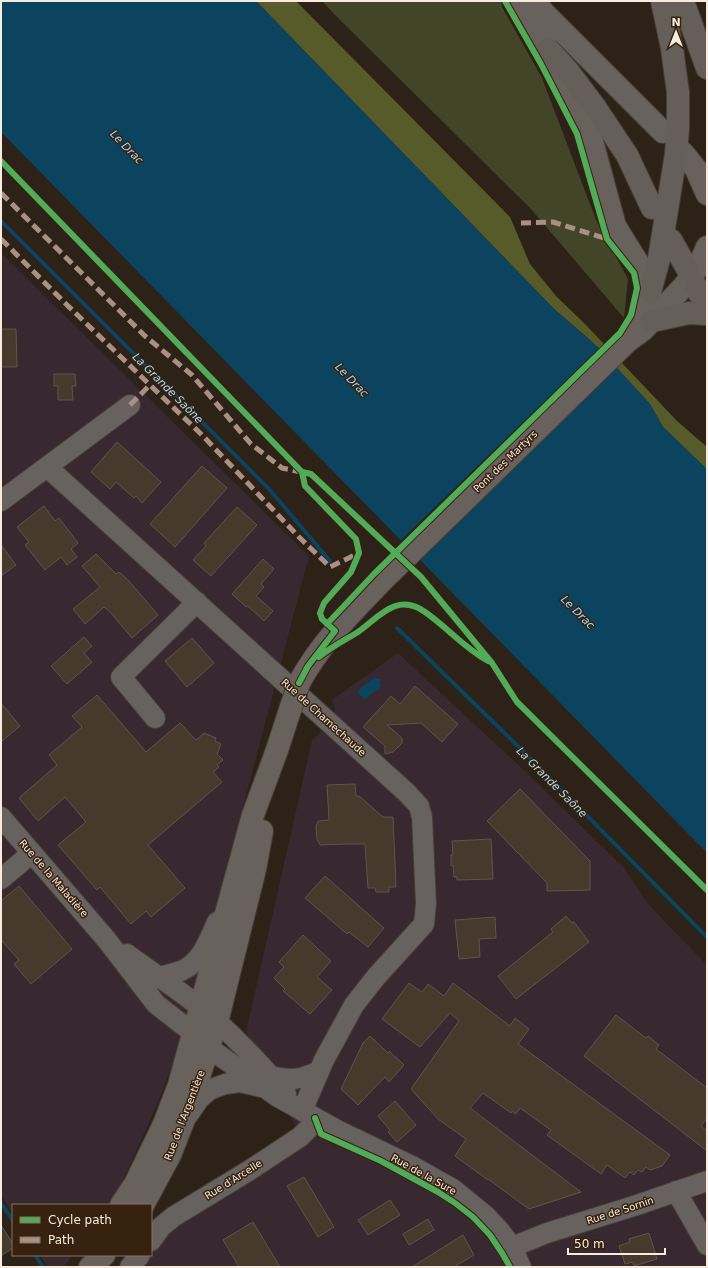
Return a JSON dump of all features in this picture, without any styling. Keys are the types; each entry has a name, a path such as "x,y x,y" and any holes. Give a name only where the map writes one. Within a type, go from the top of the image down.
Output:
{"highway":[{"path":"650,292 661,247 676,154 678,128 678,92 672,48 662,1"},
{"path":"683,1 707,68"},
{"path":"548,49 568,71 595,107 627,155 652,208"},
{"path":"652,321 689,313 698,291 671,240"}],"main road":[{"path":"518,1 548,49 581,116 592,141 615,226 646,277 650,292 628,341"},
{"path":"534,1 663,132"},
{"path":"684,153 696,169 707,194"},
{"name":"Pont des Martyrs","path":"277,750 299,683 308,666 343,621 382,581 628,341 652,321 684,286 699,266 707,247"},
{"name":"Rue de l'Argentière","path":"121,1204 135,1184 164,1124 179,1084 253,815 277,750"},
{"name":"Rue de l'Argentière","path":"144,1204 170,1155 183,1123 217,1022 255,869 277,750"},
{"path":"77,1267 84,1256"},
{"path":"90,1267 103,1256"}],"street":[{"path":"1,501 130,405"},
{"name":"Rue de Chamechaude","path":"47,467 408,793 419,806 422,817 426,904 424,924 376,977 354,1005 319,1070 309,1114"},
{"path":"155,718 121,677 197,602"},
{"name":"Rue de la Maladière","path":"1,817 106,939 150,980 200,1007 217,1022"},
{"path":"1,879 32,853"},
{"path":"150,980 183,970 195,962 207,944 234,883"},
{"name":"Rue de la Maladière","path":"150,980 156,1004 193,1033"},
{"name":"Rue de la Sure","path":"217,1022 246,1049 269,1082"},
{"name":"Rue de la Sure","path":"193,1033 209,1048 269,1082 309,1114 339,1131 412,1166 453,1189 486,1216 500,1231 512,1247 521,1267"},
{"path":"183,1123 199,1099 209,1090 225,1084 240,1082 295,1080 308,1076 319,1070"},
{"name":"Rue d'Arcelle","path":"152,1240 162,1227 173,1217 250,1170 300,1137 310,1127 309,1114"},
{"name":"Rue de Sornin","path":"512,1247 547,1233 707,1181"},
{"path":"676,1191 707,1245"},
{"path":"130,1267 139,1256"}],"shaded area":[{"path":"1,253 309,556 181,1044 153,1114 117,1193 109,1204 12,1204 12,1212 1,1195"},
{"path":"398,653 527,773 624,868 648,904 707,965 707,1267 139,1267 149,1256 152,1256 152,1253 173,1230 304,1143 246,1032 312,740 337,718 332,700"},
{"path":"41,1256 71,1256 64,1267 48,1267"}],"green space":[{"path":"256,1 296,1 510,217 530,264 556,296 586,325 677,421 707,447 707,470 663,427 650,404 589,339 554,309"},
{"path":"322,1 501,1 502,7 542,78 596,220 628,279 624,318 531,209"}],"water":[{"name":"Le Drac","path":"1,1 256,1 554,309 599,348 650,404 663,427 705,467 707,470 707,853 1,132"},
{"path":"375,677 376,679 380,679 382,686 364,700 357,691"}],"pier":[{"path":"601,347 617,364 416,559 399,542"}],"building":[{"path":"1,329 16,329 17,367 1,367"},
{"path":"54,374 75,374 76,386 72,386 73,400 58,400 58,386 54,386"},
{"path":"117,442 161,482 142,503 136,496 134,498 116,482 110,489 91,472"},
{"path":"202,466 227,488 175,547 150,524"},
{"path":"44,506 55,521 59,518 78,543 71,549 77,557 67,565 61,557 45,570 25,545 29,542 17,527"},
{"path":"237,507 257,525 211,576 193,560 206,546 204,543"},
{"path":"1,545 16,565 1,576"},
{"path":"96,554 116,574 119,572 129,581 158,615 132,638 104,607 85,624 73,609 100,587 82,566"},
{"path":"263,559 274,569 261,584 264,587 256,596 273,611 264,621 232,594"},
{"path":"84,637 92,646 84,653 92,662 67,684 51,666"},
{"path":"192,638 214,663 187,687 165,661"},
{"path":"415,686 458,724 442,742 421,723 387,725 402,738 402,743 393,752 385,754 385,746 363,727 391,696 400,704"},
{"path":"97,695 146,752 180,723 196,740 204,733 216,738 215,741 221,744 217,754 223,760 217,765 219,767 213,772 222,782 148,845 185,888 151,917 146,911 131,924 100,887 97,890 58,845 86,822 65,797 38,821 19,798 57,765 49,755 82,727 72,716"},
{"path":"1,703 20,726 1,742"},
{"path":"355,784 356,796 359,796 383,817 393,817 396,887 389,887 389,892 376,892 375,888 368,888 365,844 320,845 317,839 316,827 318,821 329,820 327,785"},
{"path":"520,789 590,861 590,890 547,891 547,883 487,821"},
{"path":"491,839 493,879 457,880 457,877 454,877 453,865 451,866 451,855 453,855 452,841"},
{"path":"325,876 384,928 368,947 349,932 347,934 305,898"},
{"path":"19,886 72,949 31,984 14,964 19,960 1,940 1,901"},
{"path":"566,916 572,923 574,922 589,942 516,999 498,976 553,932 551,929"},
{"path":"495,917 496,938 479,939 480,957 459,959 455,920"},
{"path":"303,935 331,961 317,977 332,990 310,1014 283,991 285,989 274,978 284,967 279,962"},
{"path":"409,983 422,992 428,984 444,996 453,983 510,1026 515,1018 529,1029 518,1044 670,1155 662,1166 650,1170 646,1167 642,1172 638,1170 634,1175 630,1172 625,1178 607,1165 601,1174 547,1135 551,1130 520,1108 516,1114 512,1111 511,1113 483,1093 470,1108 581,1192 529,1209 455,1156 466,1139 438,1119 411,1089 459,1021 450,1013 420,1047 382,1019"},
{"path":"616,1015 646,1038 648,1036 659,1045 656,1049 707,1088 707,1118 701,1126 707,1131 707,1151 584,1056"},
{"path":"370,1036 388,1053 389,1051 404,1065 389,1082 385,1077 358,1105 341,1089 363,1043"},
{"path":"395,1101 416,1125 397,1142 388,1132 390,1130 378,1116"},
{"path":"304,1177 334,1227 318,1237 287,1186"},
{"path":"390,1200 400,1215 368,1235 358,1220"},
{"path":"428,1219 434,1230 409,1245 403,1234"},
{"path":"253,1222 280,1267 239,1267 223,1240"},
{"path":"1,1225 12,1242 12,1249 1,1256"},
{"path":"649,1233 657,1259 634,1266 633,1262 625,1264 619,1246 630,1242 629,1239"},
{"path":"463,1235 474,1255 454,1267 412,1267"}],"waterway":[{"name":"La Grande Saône","path":"1,221 269,489 330,561"},
{"name":"La Grande Saône","path":"397,628 528,756 707,937"},
{"path":"1,1203 12,1220"},
{"path":"36,1256 43,1267"}],"marked path":[{"path":"1,193 145,336 192,375 251,444 282,468 301,472"},
{"path":"521,223 553,222 607,239"},
{"path":"1,239 150,385"},
{"path":"130,405 150,385 201,434 299,537 330,567 359,553"}],"cycle path":[{"path":"327,624 374,574 620,333 631,315 637,288 634,273 607,239 577,134 541,64 505,1"},
{"path":"1,161 302,472 305,486 356,539 359,553 351,572 324,603 320,613 322,619 335,631 308,666 299,683"},
{"path":"302,472 311,474 421,577 492,663 517,702 707,890"},
{"path":"319,657 358,632 389,609 406,605 415,607 425,612 463,644 488,661"},
{"path":"315,1118 321,1134 381,1161 455,1203 473,1217 490,1235 510,1267"}]}
